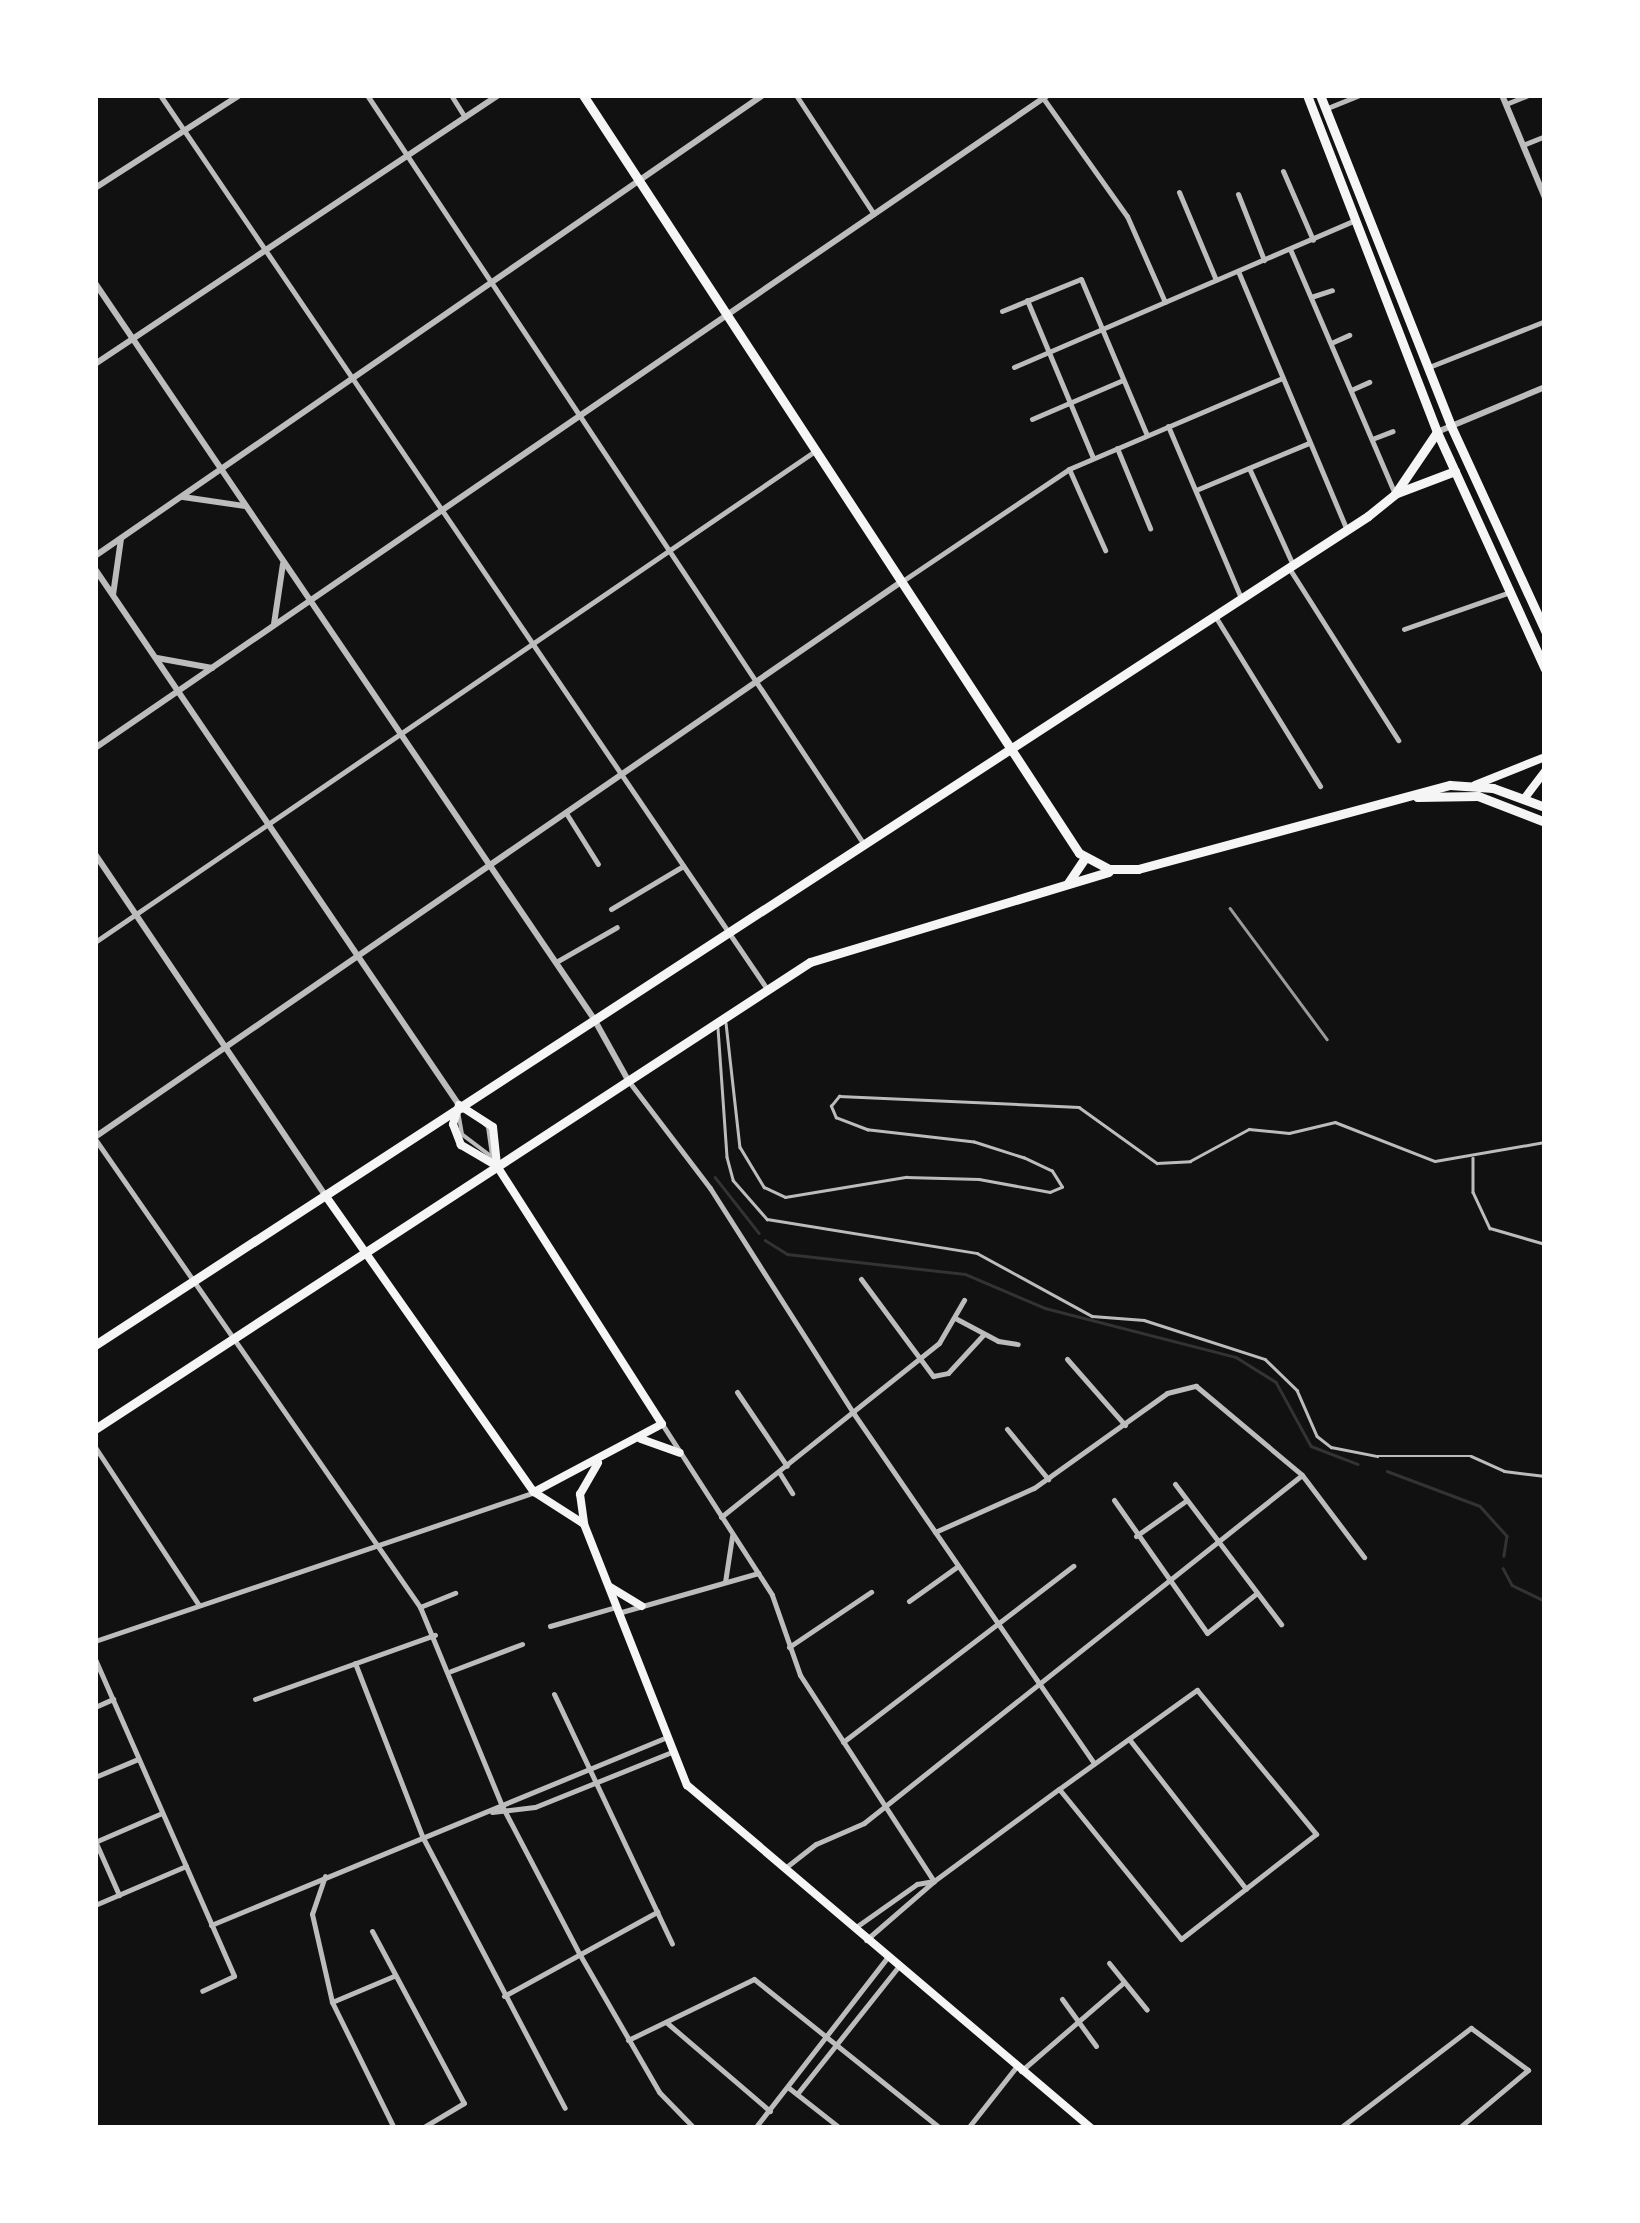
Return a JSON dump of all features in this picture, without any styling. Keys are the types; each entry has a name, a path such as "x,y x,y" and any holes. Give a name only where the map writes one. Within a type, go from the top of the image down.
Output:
{"main road":[{"path":"583,95 1009,748 1063,837 1085,858 1118,871"},
{"path":"1306,95 1437,432 1545,669"},
{"path":"1320,95 1450,424 1545,631"},
{"path":"1395,494 1437,432"},
{"path":"95,1345 1291,567 1395,494 1455,471"},
{"path":"95,1429 768,989 836,950 1444,786 1474,784 1545,757"},
{"path":"1502,805 1524,798 1545,771"},
{"path":"1474,784 1545,807"},
{"path":"1414,797 1462,794 1545,822"},
{"path":"1066,885 1085,858"},
{"path":"461,1109 493,1127 497,1166 662,1424 598,1463 534,1492"},
{"path":"461,1109 452,1124 461,1145 497,1166"},
{"path":"325,1194 534,1492 584,1524"},
{"path":"641,1439 680,1453"},
{"path":"598,1463 580,1494 584,1524 687,1785 782,1870 1091,2128"},
{"path":"607,1584 642,1606"}],"street":[{"path":"160,95 768,989"},
{"path":"95,188 240,95"},
{"path":"367,95 863,843"},
{"path":"450,95 465,117"},
{"path":"95,364 498,95"},
{"path":"95,556 763,95"},
{"path":"796,95 874,215"},
{"path":"1314,114 1360,95"},
{"path":"1502,95 1545,198"},
{"path":"1506,104 1528,95"},
{"path":"95,748 1045,97 1128,216 1166,302"},
{"path":"1523,144 1545,136"},
{"path":"1282,171 1313,240"},
{"path":"1180,192 1216,280"},
{"path":"1238,194 1264,260"},
{"path":"1014,367 1356,220"},
{"path":"1290,249 1395,494"},
{"path":"1238,271 1347,530"},
{"path":"1002,311 1082,279 1147,435"},
{"path":"95,283 594,1019 628,1080 710,1188 854,1414 1094,1764"},
{"path":"1311,298 1332,290"},
{"path":"1027,300 1093,458"},
{"path":"1429,367 1545,322"},
{"path":"1331,343 1349,336"},
{"path":"694,2128 664,2099 580,1955 501,1804 452,1671 420,1607 95,1138 1046,482 1093,458 1282,378"},
{"path":"1032,420 1123,380"},
{"path":"1351,390 1369,382"},
{"path":"1437,432 1545,386"},
{"path":"1168,426 1242,598"},
{"path":"1372,439 1393,430"},
{"path":"1196,491 1309,443"},
{"path":"1117,448 1150,528"},
{"path":"95,942 815,451"},
{"path":"1249,468 1291,567 1398,740"},
{"path":"1069,469 1106,550"},
{"path":"182,497 246,506"},
{"path":"112,595 121,538"},
{"path":"274,625 283,564"},
{"path":"95,569 461,1109 466,1141 492,1157 488,1127 478,1114 461,1109"},
{"path":"1404,629 1510,592"},
{"path":"1214,616 1320,786"},
{"path":"155,658 212,668"},
{"path":"566,813 598,864"},
{"path":"95,854 325,1194"},
{"path":"610,909 620,910 684,866"},
{"path":"555,962 618,927"},
{"path":"861,1279 917,1361 942,1377 984,1334"},
{"path":"721,1517 917,1361 956,1318 964,1300"},
{"path":"956,1318 984,1334 1018,1344"},
{"path":"1067,1359 1124,1426"},
{"path":"935,1532 1048,1479 1174,1390 1201,1388 1302,1475 1364,1557"},
{"path":"736,1392 787,1466"},
{"path":"662,1424 758,1572 789,1647 843,1742 934,1881"},
{"path":"1007,1429 1048,1479"},
{"path":"95,1447 198,1604"},
{"path":"778,1472 792,1493"},
{"path":"782,1870 885,1806 1302,1475"},
{"path":"1175,1484 1281,1624"},
{"path":"95,1641 534,1492"},
{"path":"1114,1500 1206,1633 1257,1593"},
{"path":"1136,1536 1187,1500"},
{"path":"725,1582 732,1534"},
{"path":"910,1601 958,1566"},
{"path":"843,1742 1073,1566"},
{"path":"550,1626 642,1606 758,1572"},
{"path":"789,1647 871,1592"},
{"path":"420,1607 455,1593"},
{"path":"255,1699 435,1635"},
{"path":"452,1671 522,1644"},
{"path":"95,1659 234,1976 202,1991"},
{"path":"356,1663 422,1836 565,2108"},
{"path":"866,1940 934,1881 1059,1789 1198,1690 1316,1834 1181,1939 1059,1789"},
{"path":"554,1694 591,1782 672,1944"},
{"path":"95,1707 113,1700"},
{"path":"211,1925 666,1737"},
{"path":"1128,1740 1246,1889"},
{"path":"488,1812 535,1808 672,1752"},
{"path":"95,1777 138,1758"},
{"path":"119,1895 95,1842 162,1813"},
{"path":"95,1906 186,1866"},
{"path":"328,1874 312,1914 332,2002 394,2128"},
{"path":"853,1930 917,1884 934,1881"},
{"path":"504,1996 657,1912"},
{"path":"372,1930 464,2103 422,2128"},
{"path":"755,2128 887,1958"},
{"path":"1109,1963 1146,2010"},
{"path":"797,2094 898,1968"},
{"path":"332,2002 395,1976"},
{"path":"628,2040 754,1979 940,2128"},
{"path":"968,2128 1018,2069 1124,1982"},
{"path":"1062,2000 1096,2046"},
{"path":"666,2022 770,2111"},
{"path":"1340,2128 1471,2028 1521,2060 1525,2076 1459,2128"},
{"path":"789,2088 840,2128"}],"lane":[{"path":"722,1019 740,1147 764,1187 785,1197 906,1176 979,1178 1050,1192 1062,1187 1052,1171 974,1142 868,1130 836,1118 831,1106 839,1096 1079,1107 1157,1163 1190,1161 1249,1129 1290,1133 1335,1122 1434,1161 1545,1142"},
{"path":"722,1019 727,1157 734,1180 766,1219 977,1253 1092,1316 1144,1320 1266,1359 1297,1390 1317,1436 1331,1447 1377,1456 1471,1456 1504,1471 1545,1476"},
{"path":"1472,1156 1480,1216 1502,1236 1545,1244"}],"waterway":[{"path":"715,1177 759,1233"},
{"path":"765,1240 787,1254 965,1274 1045,1308 1236,1357 1276,1382 1311,1446 1358,1464"},
{"path":"1387,1471 1480,1506 1507,1536 1504,1556"},
{"path":"1503,1568 1512,1585 1545,1601"}],"railway":[{"path":"1230,908 1327,1039"}]}
